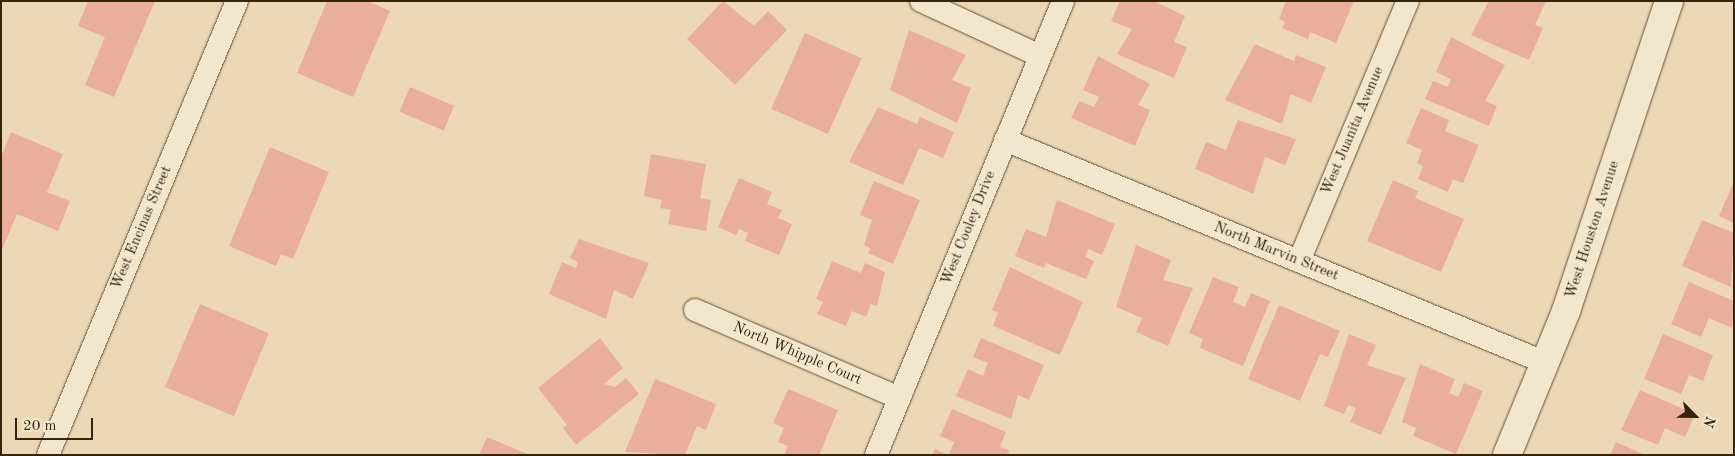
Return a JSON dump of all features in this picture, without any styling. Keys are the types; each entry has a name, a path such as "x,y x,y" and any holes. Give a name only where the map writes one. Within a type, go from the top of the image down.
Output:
{"street":[{"name":"West Encinas Street","path":"48,455 237,1"},
{"path":"921,1 1040,56"},
{"name":"West Cooley Drive","path":"876,455 1063,1"},
{"name":"West Juanita Avenue","path":"1299,261 1408,1"},
{"name":"West Houston Avenue","path":"1507,455 1546,363 1669,1"},
{"name":"North Marvin Street","path":"1005,140 1546,363"},
{"name":"North Whipple Court","path":"695,310 899,398"}],"building":[{"path":"88,1 155,1 114,97 85,85 105,37 78,26"},
{"path":"327,1 368,1 390,11 353,97 297,73"},
{"path":"723,1 754,26 768,11 787,30 735,85 687,39"},
{"path":"1120,1 1154,1 1185,16 1174,42 1187,47 1174,78 1117,54 1132,29 1111,21"},
{"path":"1286,1 1354,1 1336,43 1310,32 1308,39 1282,28 1285,22 1279,19"},
{"path":"1489,1 1546,1 1535,25 1543,28 1529,60 1471,35"},
{"path":"909,30 966,55 952,80 971,88 957,123 890,90"},
{"path":"805,33 862,58 828,134 771,109"},
{"path":"1451,37 1505,65 1485,101 1497,106 1489,126 1425,99 1433,81 1448,87 1451,79 1436,72"},
{"path":"1255,44 1294,61 1296,55 1326,67 1311,103 1291,94 1282,124 1225,100"},
{"path":"1098,56 1150,84 1138,105 1150,110 1135,146 1071,118 1079,101 1094,107 1099,97 1083,90"},
{"path":"410,87 454,106 444,131 399,112"},
{"path":"878,107 917,124 920,117 954,132 943,158 919,148 903,185 849,162"},
{"path":"1421,108 1449,120 1445,131 1479,145 1463,183 1453,179 1448,192 1418,179 1423,166 1417,163 1422,150 1406,143"},
{"path":"1238,120 1296,139 1285,165 1265,157 1253,194 1195,169 1206,142 1226,150"},
{"path":"11,132 63,154 47,192 70,201 58,231 17,214 1,252 1,157"},
{"path":"270,147 329,172 293,259 281,254 276,266 229,246"},
{"path":"651,154 706,164 700,198 711,200 706,231 668,224 671,210 660,208 662,200 644,196"},
{"path":"739,178 772,192 767,204 782,210 778,218 792,224 779,255 745,241 748,233 739,229 736,235 718,227"},
{"path":"1393,180 1418,191 1415,198 1464,219 1441,272 1367,241"},
{"path":"874,181 920,200 893,264 868,253 870,248 864,245 872,220 860,215"},
{"path":"1734,181 1734,223 1719,216"},
{"path":"1057,200 1115,224 1102,255 1088,249 1085,257 1094,261 1086,279 1046,263 1044,268 1015,256 1026,229 1046,237"},
{"path":"1702,220 1734,233 1731,287 1682,266"},
{"path":"579,239 649,263 633,299 614,290 606,319 549,294 562,262 576,268 578,262 570,258"},
{"path":"1136,245 1171,260 1163,280 1193,288 1168,346 1136,332 1142,318 1116,307"},
{"path":"832,261 861,273 865,263 885,272 877,306 871,304 866,317 852,311 846,326 817,314 823,302 816,299"},
{"path":"1010,267 1083,302 1060,355 993,326 998,313 992,310"},
{"path":"1213,277 1239,287 1233,302 1245,307 1251,293 1270,301 1243,366 1200,348 1203,339 1189,333"},
{"path":"1689,282 1734,301 1732,328 1709,318 1701,337 1671,324"},
{"path":"200,304 269,333 234,416 165,387"},
{"path":"1279,305 1340,331 1328,357 1320,354 1300,401 1248,379"},
{"path":"1349,334 1376,345 1367,365 1406,378 1381,435 1350,422 1356,408 1348,405 1344,414 1324,406"},
{"path":"1663,334 1713,355 1703,381 1689,375 1681,394 1644,379"},
{"path":"600,338 623,368 604,384 615,387 626,378 639,394 576,445 563,428 567,425 538,388"},
{"path":"981,338 1044,365 1029,400 1018,395 1011,419 956,396 968,369 983,376 988,363 973,357"},
{"path":"1420,364 1455,379 1449,393 1458,397 1464,383 1483,391 1456,454 1413,436 1416,428 1402,422"},
{"path":"655,379 716,404 706,430 697,426 685,455 625,452"},
{"path":"788,389 838,410 819,455 784,455 788,446 778,442 784,428 773,423"},
{"path":"1640,390 1695,414 1685,437 1665,428 1658,445 1621,430"},
{"path":"952,409 1006,432 1000,447 1009,450 1008,455 949,455 954,442 940,436"},
{"path":"487,437 530,455 479,455"},
{"path":"1616,442 1645,455 1610,455"},
{"path":"935,449 948,455 932,455"}]}
